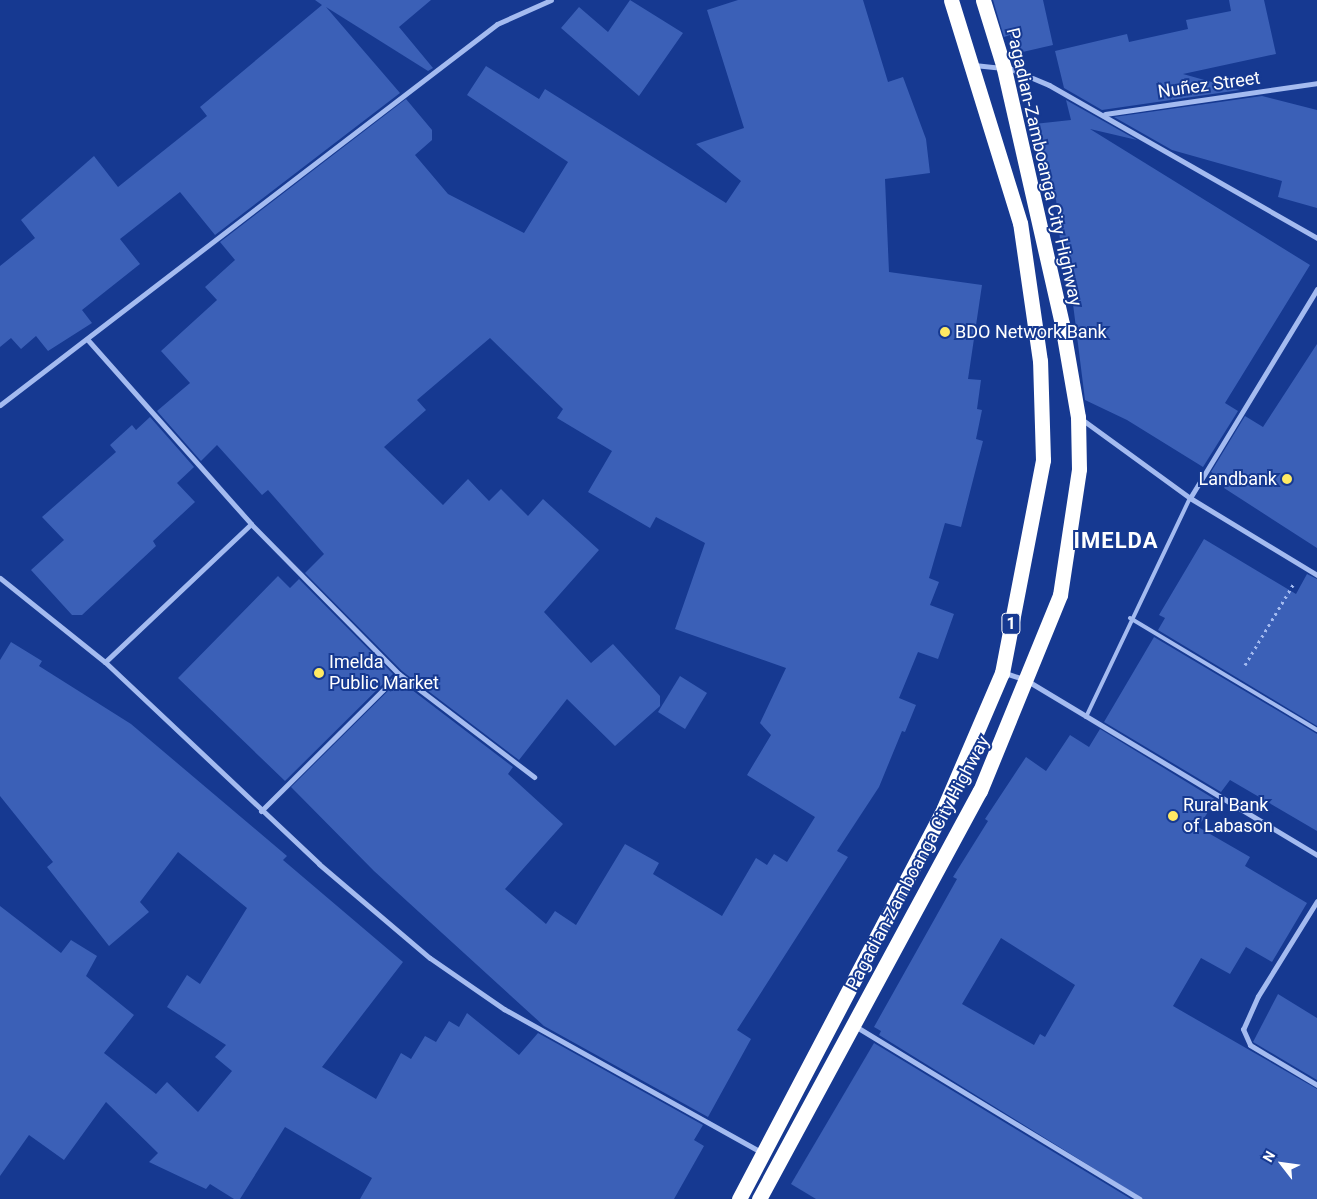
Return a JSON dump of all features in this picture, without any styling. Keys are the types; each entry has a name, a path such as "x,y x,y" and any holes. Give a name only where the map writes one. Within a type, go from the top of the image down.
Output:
{"highway":[{"name":"Pagadian-Zamboanga City Highway","path":"739,1199 944,808 1002,673 1043,460 1040,361 1020,223 951,0"},
{"name":"Pagadian-Zamboanga City Highway","path":"759,1199 854,1026 928,882 980,791 1060,595 1079,469 1078,417 1062,324 1004,68 983,0"}],"street":[{"path":"0,405 497,24 551,0"},
{"path":"971,65 1004,68 1105,114 1317,238"},
{"name":"Nuñez Street","path":"1105,114 1317,83"},
{"path":"1190,498 1317,288"},
{"path":"87,339 251,524 399,674 534,777"},
{"path":"1078,417 1190,498 1317,575"},
{"path":"105,662 251,524"},
{"path":"0,578 105,662 261,811 382,920 504,1009 763,1153"},
{"path":"1002,673 1026,680 1317,855"},
{"path":"261,811 399,674"},
{"path":"1317,901 1258,996 1243,1029 1250,1046 1317,1085"},
{"path":"854,1026 1139,1199"}],"lane":[{"path":"1086,717 1130,618 1190,498"},
{"path":"1130,618 1317,730"}],"path":[{"path":"1236,681 1304,567"}],"building":[{"path":"315,0 431,0 399,27 433,68 428,71 326,7 400,93 215,235 180,192 120,239 140,264 82,310 92,323 48,351 36,336 21,349 11,338 0,347 0,266 35,238 21,220 94,156 118,187 207,116 200,107 322,5"},
{"path":"630,0 683,33 639,96 561,28 579,7 608,32"},
{"path":"738,0 863,0 888,82 903,77 926,139 930,173 885,179 889,272 982,285 968,379 981,380 977,409 982,410 976,439 983,441 961,527 945,523 929,578 939,582 930,605 954,614 938,659 918,652 899,698 916,705 905,732 902,731 879,787 837,851 848,857 737,1030 751,1039 708,1117 544,1026 374,871 291,787 399,680 513,767 508,774 563,824 505,889 546,924 555,911 576,925 625,844 659,863 653,874 722,916 756,858 767,865 774,854 787,862 815,817 747,775 771,735 760,723 786,668 675,629 705,543 656,517 650,528 588,492 612,451 557,418 563,409 490,338 417,400 426,410 384,447 443,505 468,479 489,501 501,489 528,516 543,499 599,550 544,612 591,663 613,644 660,696 660,706 615,746 567,699 519,760 402,671 305,573 324,554 268,490 262,495 217,445 201,461 157,411 190,383 161,351 217,300 205,287 235,260 220,242 406,99 432,130 432,140 415,155 448,194 524,233 568,162 467,95 486,66 539,99 545,89 726,203 741,181 696,144 744,128 707,10"},
{"path":"993,0 1043,0 1053,45 1014,54 1010,35 1004,37"},
{"path":"1229,0 1264,0 1276,54 1183,74 1240,90 1102,110 1064,88 1055,51 1127,34 1129,42 1188,29 1186,20 1231,11"},
{"path":"1262,96 1317,110 1317,208 1278,197 1282,181 1172,150 1114,117"},
{"path":"1066,100 1137,140 1090,129 1310,265 1225,403 1238,411 1203,467 1127,420 1085,400 1065,240 1060,240 1056,199 1052,200 1051,189 1041,190 1034,124 1071,120"},
{"path":"1317,344 1317,548 1224,488 1228,482 1211,472 1245,416 1263,427"},
{"path":"150,417 194,467 177,483 195,502 153,541 156,546 82,615 72,615 31,570 64,540 42,517 116,452 110,445 132,425 136,430"},
{"path":"1204,539 1296,594 1307,574 1317,579 1317,726 1158,630 1165,618 1159,615"},
{"path":"278,576 290,588 299,579 393,674 285,781 178,678"},
{"path":"1154,637 1317,734 1317,831 1230,780 1221,792 1104,722"},
{"path":"11,642 42,661 39,666 131,724 287,856 283,860 403,962 322,1067 376,1099 401,1053 411,1059 425,1036 436,1042 449,1021 459,1027 467,1013 519,1055 538,1033 703,1125 694,1140 704,1146 674,1199 360,1199 372,1178 285,1127 240,1199 234,1199 210,1184 206,1189 149,1162 158,1153 106,1102 64,1160 29,1135 0,1176 0,906 61,953 71,940 97,956 86,976 134,1015 104,1053 156,1094 167,1082 198,1112 232,1071 215,1057 226,1045 167,1007 187,975 200,984 247,908 178,852 140,902 149,912 109,946 47,867 53,862 0,796 0,660"},
{"path":"680,676 707,693 685,729 658,712"},
{"path":"1100,729 1216,800 1198,827 1250,857 1245,866 1307,903 1272,962 1246,947 1230,974 1201,958 1173,1006 1317,1089 1317,1199 1143,1199 879,1035 881,1031 874,1027 957,879 953,877 988,821 985,819 1026,757 1046,771 1070,735 1089,747","holes":["1001,938 1075,985 1045,1037 1040,1034 1034,1045 962,1004"]},
{"path":"1278,994 1317,1018 1317,1080 1253,1042"},
{"path":"874,1043 1131,1199 816,1199 791,1184"}],"place":[{"name":"BDO Network Bank","path":"945,332"},
{"name":"Landbank","path":"1287,479"},
{"name":"Imelda Public Market","path":"319,673"},
{"name":"Rural Bank of Labason","path":"1173,816"}],"district":[{"name":"IMELDA","path":"1116,541"}]}
